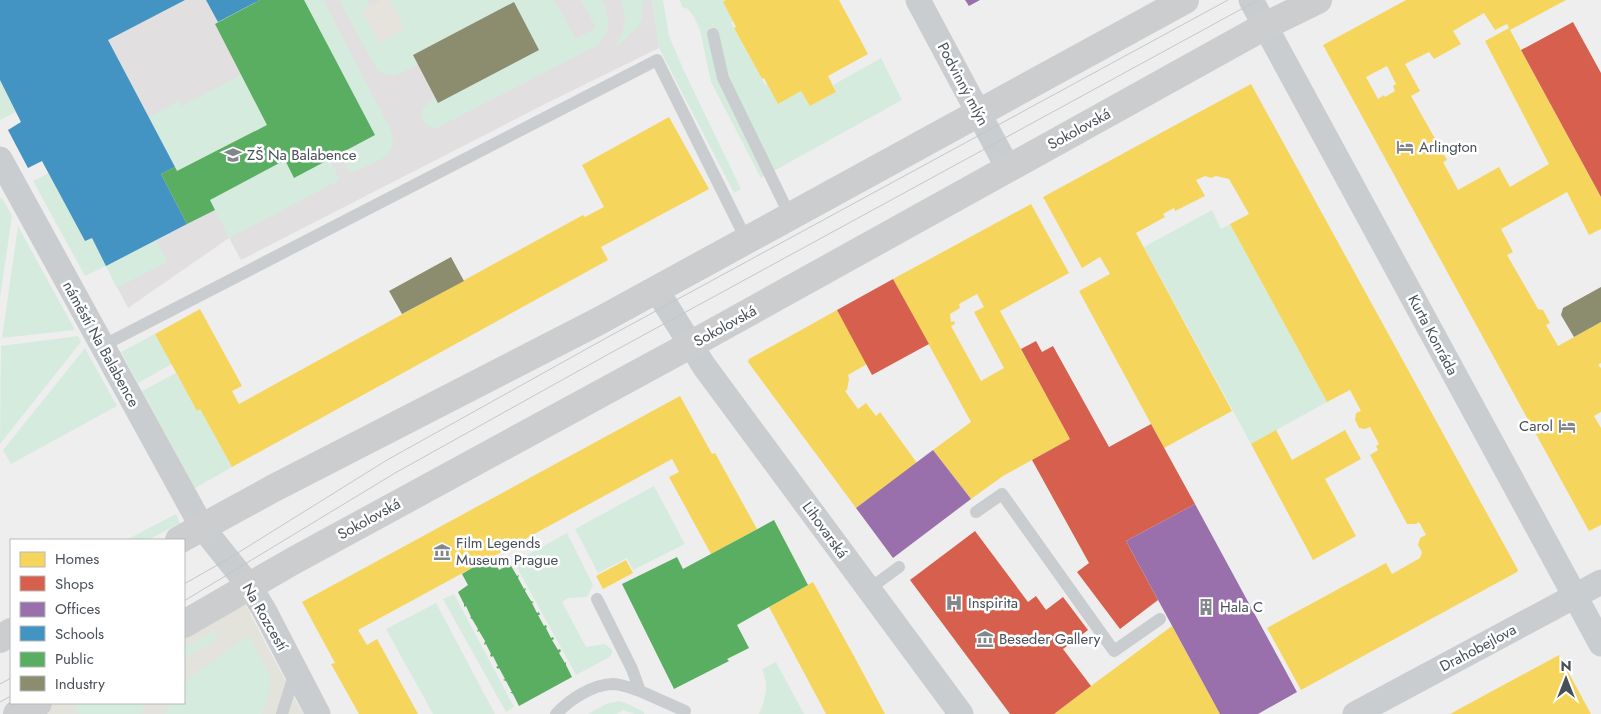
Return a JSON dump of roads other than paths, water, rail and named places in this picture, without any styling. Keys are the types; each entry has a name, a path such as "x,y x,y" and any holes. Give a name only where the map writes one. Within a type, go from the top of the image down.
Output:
{"main road":[{"path":"181,539 274,488 599,321 1185,0"},
{"name":"Sokolovská","path":"185,623 310,551 690,345 1265,26 1318,0"},
{"path":"17,714 36,704"}],"street":[{"name":"Podvinný mlýn","path":"918,0 1008,168"},
{"path":"1251,0 1265,26"},
{"name":"Kurta Konráda","path":"1265,26 1601,644"},
{"name":"náměstí Na Balabence","path":"0,160 202,528"},
{"name":"Lihovarská","path":"656,290 690,345 961,714"},
{"name":"Na Rozcestí","path":"202,528 250,586 318,714"},
{"name":"Drahobejlova","path":"1355,714 1601,582"}],"lane":[{"path":"713,34 723,78 790,216"},
{"path":"102,346 657,60 746,241"},
{"path":"976,512 1002,494 1114,651 1160,619"},
{"path":"869,589 899,567"},
{"path":"597,599 632,669 640,691"},
{"path":"282,714 296,672"},
{"path":"556,714 578,696 604,685 624,685 685,713"}],"tram line":[{"path":"185,583 228,559 387,460 608,337 1228,0"},
{"path":"185,600 395,473 616,350 1258,0"},
{"path":"0,684 10,679"},
{"path":"0,702 10,697"}],"place":[{"name":"Arlington","path":"1405,147"},
{"name":"ZŠ Na Balabence","path":"233,155"},
{"name":"Carol","path":"1567,426"},
{"name":"Film Legends Museum Prague","path":"442,552"},
{"name":"Inspirita","path":"954,603"},
{"name":"Hala C","path":"1206,607"},
{"name":"Beseder Gallery","path":"985,639"}]}
